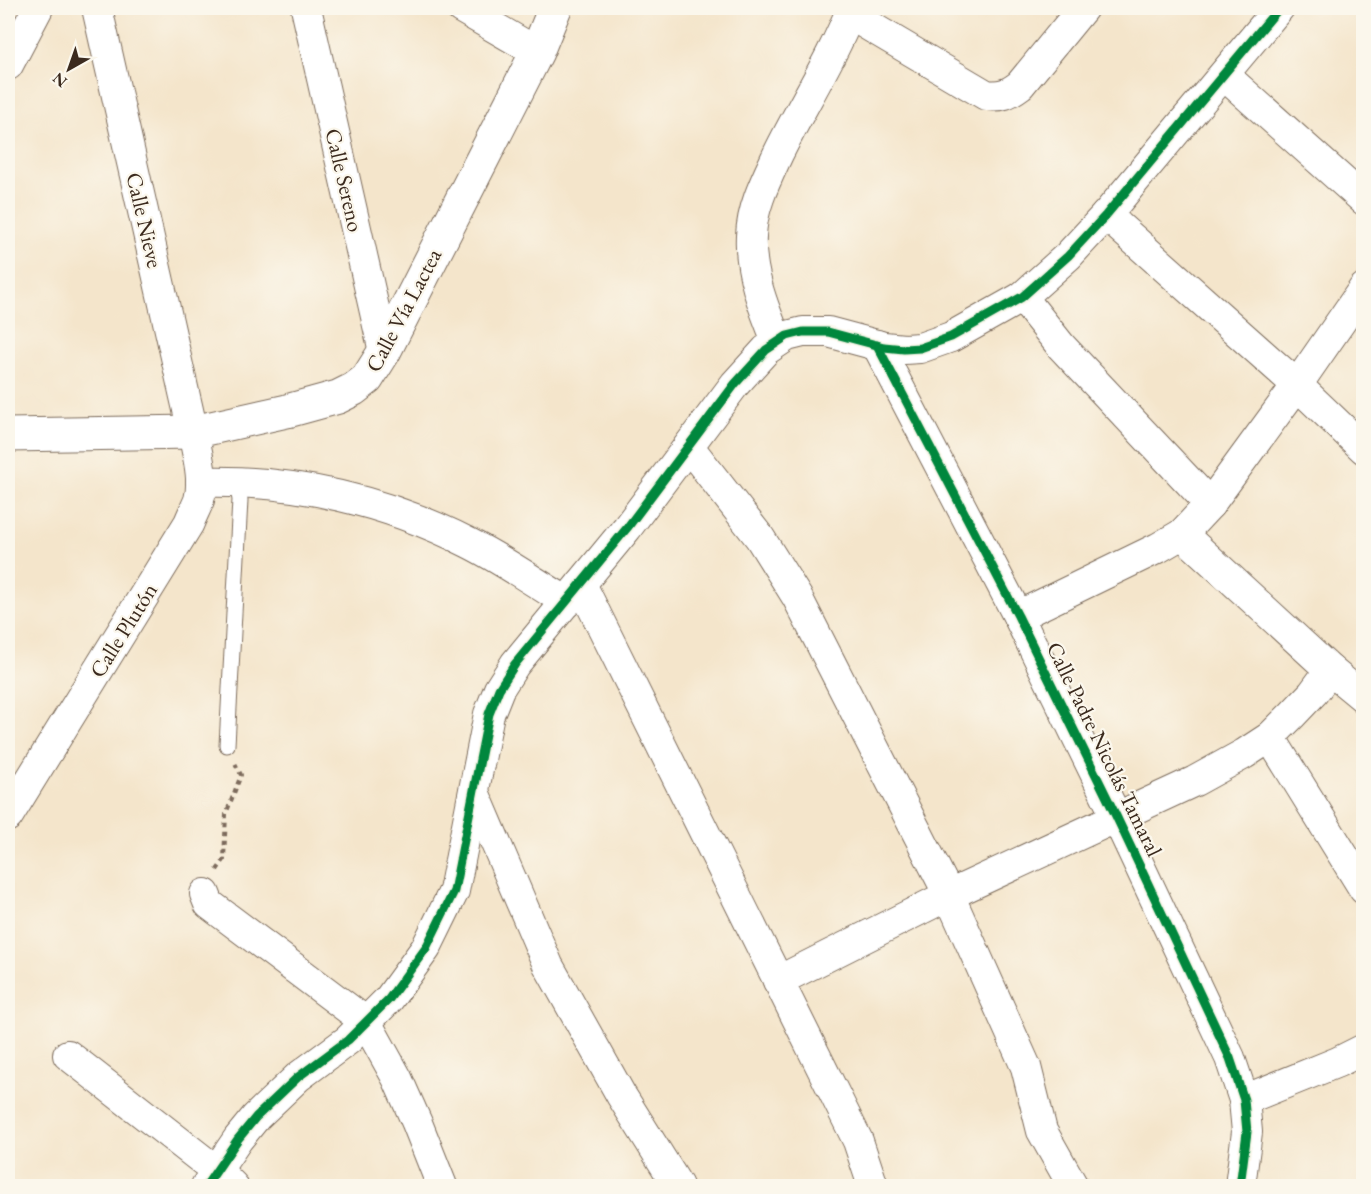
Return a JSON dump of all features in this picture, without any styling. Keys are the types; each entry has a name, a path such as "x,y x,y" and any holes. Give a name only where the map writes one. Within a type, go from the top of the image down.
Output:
{"street":[{"path":"8,65 38,8"},
{"name":"Calle Nieve","path":"97,8 194,432"},
{"name":"Calle Sereno","path":"306,8 384,352"},
{"path":"461,8 537,52"},
{"name":"Calle Vía Lactea","path":"8,435 194,432 338,398 367,379 384,352 537,52 555,8"},
{"path":"777,342 764,307 753,262 751,237 753,218 772,167 835,48 851,11 986,94 998,97 1020,85 1083,8"},
{"path":"68,1055 218,1181 238,1139 273,1100 366,1022 389,999 426,948 454,891 489,714 499,689 515,664 574,593 751,365 777,342 787,336 803,332 828,332 877,345 904,349 920,348 951,337 1022,297 1068,256 1106,215 1279,8"},
{"path":"1224,75 1364,200"},
{"path":"1106,215 1364,449"},
{"path":"1018,616 1182,534 1210,504 1364,288"},
{"path":"1022,297 1061,346 1210,504"},
{"name":"Calle Padre Nicolás Tamaral","path":"877,345 1018,616 1117,818 1230,1058 1244,1100 1247,1132 1240,1186"},
{"name":"Calle Plutón","path":"8,816 189,523 198,502 201,482 194,432"},
{"path":"689,447 760,538 797,597 949,895 1026,1067 1042,1131 1073,1186"},
{"path":"201,482 237,481 318,491 368,503 470,543 574,593 778,981 858,1141 873,1186"},
{"path":"1182,534 1330,670 1364,698"},
{"path":"778,981 949,895 1196,781 1244,754 1270,737 1313,693 1330,670"},
{"path":"1270,737 1364,889"},
{"path":"474,792 548,965 621,1095 678,1186"},
{"path":"205,894 209,904 366,1022 397,1078 442,1186"},
{"path":"1244,1100 1364,1049"}],"lane":[{"path":"227,745 240,500 237,481"}],"path":[{"path":"205,894 207,883 224,860 226,814 240,775 227,745"}],"cycle path":[{"path":"206,1186 256,1117 298,1077 348,1040 389,999 426,948 454,891 489,714 499,689 515,664 627,528 735,384 766,350 787,336 803,332 828,332 884,347 920,348 951,337 1022,297 1068,256 1106,215 1279,8"},
{"path":"877,345 1018,616 1117,818 1230,1058 1244,1100 1247,1132 1240,1186"}]}
